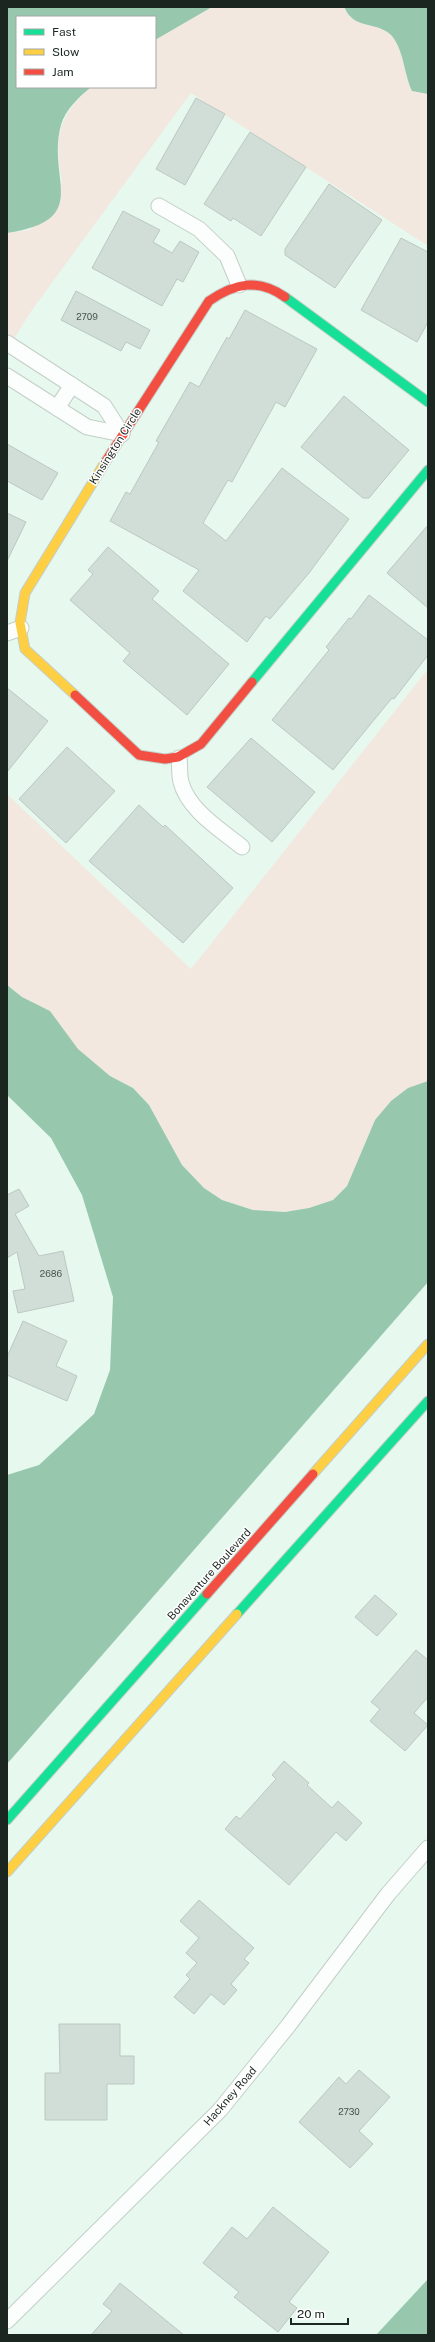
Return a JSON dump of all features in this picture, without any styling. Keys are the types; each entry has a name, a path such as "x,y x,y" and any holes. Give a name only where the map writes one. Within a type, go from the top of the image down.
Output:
{"main road":[{"name":"Kinsington Circle","path":"428,402 273,289 248,284 228,287 209,301 122,434 25,593 14,630 25,649 139,756 158,760 180,758 201,744 428,470"},
{"name":"Bonaventure Boulevard","path":"7,1820 428,1344"},
{"path":"7,1872 428,1401"}],"street":[{"path":"159,206 199,229 227,256 239,285"},
{"path":"7,343 104,406 122,434"},
{"path":"7,376 87,427 122,434"},
{"path":"57,408 72,385"},
{"path":"180,758 181,782 189,799 208,819 242,847"},
{"name":"Hackney Road","path":"7,2321 220,2110 288,2026 388,1894 428,1848"}],"shaded area":[{"path":"7,7 212,7 156,39 156,16 16,16 16,88 90,88 77,99 69,109 61,125 58,145 58,163 61,194 58,207 50,218 34,227 7,233"},
{"path":"212,7 344,7 349,15 355,20 388,32 396,42 399,49 412,91 428,94 428,246 191,93 32,310 7,350 7,233 30,230 62,182 58,154 61,130 71,108 90,88 156,88 156,39"},
{"path":"344,7 428,7 428,94 412,91 399,49 392,36 383,29 355,20 349,15"},
{"path":"428,669 428,1081 375,1120 347,1186 333,1200 309,1208 285,1212 253,1210 222,1200 204,1188 182,1165 149,1105 133,1088 110,1076 77,1049 50,1011 22,997 7,985 7,794 191,969"},
{"path":"7,985 22,997 50,1011 78,1049 110,1076 133,1088 149,1105 182,1165 204,1188 222,1200 253,1210 285,1212 309,1208 333,1200 347,1186 375,1120 391,1101 408,1088 428,1081 428,1282 7,1764 7,1475 39,1465 94,1414 110,1370 113,1297 82,1195 51,1138 7,1095"},
{"path":"428,2279 428,2335 376,2335"}],"building":[{"path":"196,98 225,114 185,185 156,169"},
{"path":"250,132 306,167 261,236 233,218 231,221 204,204"},
{"path":"329,184 382,220 335,288 285,255 285,249"},
{"path":"123,211 160,230 153,242 172,253 180,241 199,252 183,282 177,279 162,306 92,268"},
{"path":"401,238 428,252 428,322 417,342 361,310"},
{"path":"76,291 150,330 140,349 126,342 121,351 61,320"},
{"path":"245,310 317,349 285,407 276,402 232,482 228,480 203,523 226,541 282,468 349,519 309,573 270,619 266,616 247,642 183,591 199,570 110,521 126,492 130,494 159,442 156,441 190,382 199,387 227,337 229,339"},
{"path":"344,396 409,450 369,498 363,498 301,447"},
{"path":"7,444 58,473 42,500 7,481"},
{"path":"7,513 26,522 7,561"},
{"path":"428,525 428,608 387,573"},
{"path":"108,547 159,591 152,599 229,664 187,715 123,661 130,653 70,600 93,574 88,570"},
{"path":"369,595 428,640 428,655 394,699 392,698 333,770 272,720 329,650 326,647 349,618 351,619"},
{"path":"7,688 48,721 7,772"},
{"path":"251,738 315,792 272,842 207,787"},
{"path":"67,747 115,791 66,843 19,799"},
{"path":"139,805 163,827 165,825 233,888 183,943 89,861"},
{"path":"19,1189 29,1206 15,1214 39,1256 63,1251 74,1301 18,1313 13,1291 25,1289 17,1252 7,1258 7,1195"},
{"path":"23,1321 67,1341 56,1366 77,1376 67,1401 7,1375 7,1357"},
{"path":"375,1595 397,1614 377,1636 355,1617"},
{"path":"416,1650 428,1660 428,1697 414,1713 428,1725 405,1751 370,1721 380,1709 371,1702"},
{"path":"284,1761 309,1783 307,1785 332,1808 338,1801 362,1823 346,1841 336,1832 289,1885 225,1829 236,1816 240,1819 276,1779 272,1775"},
{"path":"199,1900 254,1948 244,1959 249,1963 231,1984 237,1990 224,2005 211,1994 194,2014 174,1997 190,1979 186,1975 197,1963 186,1953 199,1938 180,1921"},
{"path":"59,2024 120,2024 120,2056 134,2056 134,2084 107,2084 107,2120 45,2120 45,2073 60,2073"},
{"path":"359,2070 390,2097 359,2131 373,2144 350,2168 299,2122 339,2077 346,2084"},
{"path":"273,2207 329,2252 289,2302 297,2308 278,2332 234,2297 239,2292 203,2263 232,2227 247,2239"},
{"path":"120,2283 184,2335 91,2335 112,2311 103,2304"}],"traffic: fast":[{"path":"285,297 428,402"},
{"path":"252,682 428,470"},
{"path":"237,1614 428,1401"},
{"path":"7,1820 207,1594"}],"traffic: slow":[{"path":"75,695 25,649 20,623 25,593 106,461"},
{"path":"313,1474 428,1344"},
{"path":"7,1872 237,1614"}],"traffic: jam":[{"path":"106,461 209,301 228,290 247,285 265,287 285,297"},
{"path":"75,695 139,755 165,759 178,757 201,744 252,682"},
{"path":"207,1594 313,1474"}]}
